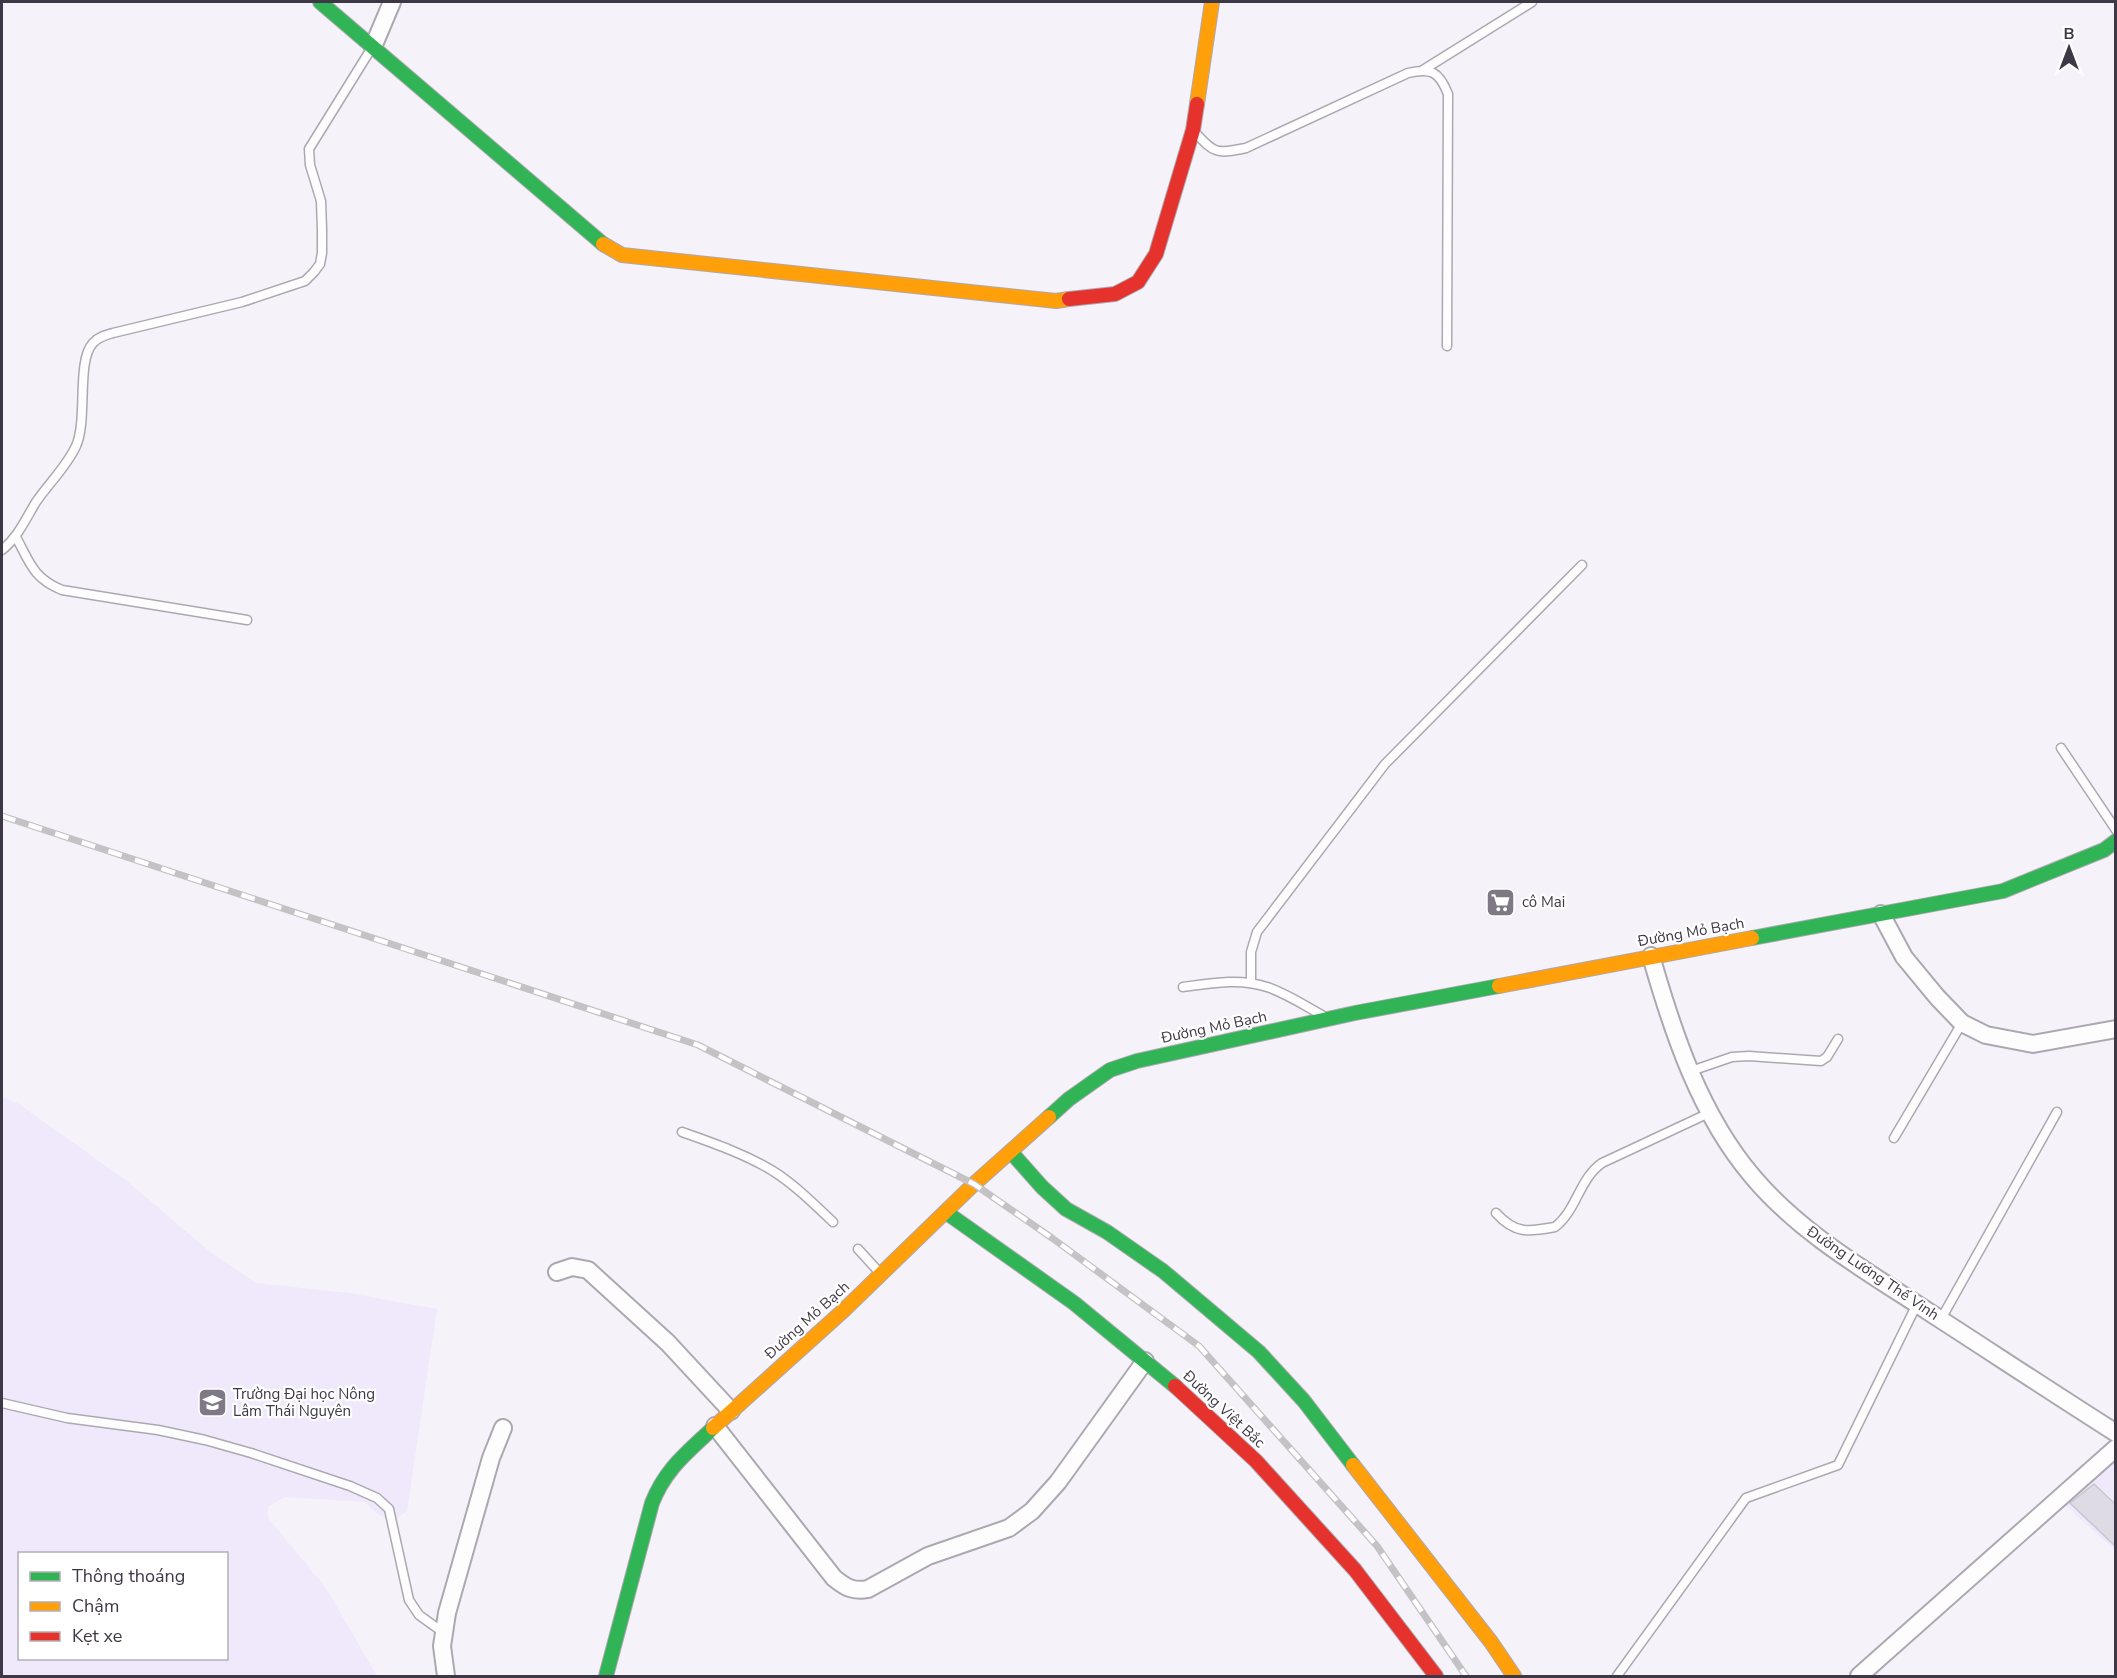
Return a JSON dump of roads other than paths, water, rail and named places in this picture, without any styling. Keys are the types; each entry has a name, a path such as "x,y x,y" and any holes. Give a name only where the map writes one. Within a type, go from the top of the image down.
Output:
{"street":[{"path":"320,2 596,240 622,255 1056,301 1115,294 1138,282 1156,254 1192,130 1212,2"},
{"path":"372,47 392,2"},
{"name":"Đường Mỏ Bạch","path":"606,1677 652,1503 667,1473 731,1411 881,1275 974,1184 1069,1099 1110,1070 1137,1061 1330,1019 1651,956 2003,891 2104,850 2115,841"},
{"path":"1881,914 1904,957 1936,997 1962,1023 1986,1035 2032,1044 2115,1029"},
{"name":"Đường Lương Thế Vinh","path":"1651,956 1669,1018 1709,1113 1753,1178 1798,1221 1844,1256 2115,1433"},
{"path":"1011,1152 1042,1187 1066,1209 1107,1232 1163,1270 1259,1352 1304,1401 1491,1642 1514,1677"},
{"name":"Đường Việt Bắc","path":"946,1213 1074,1303 1173,1384 1264,1470 1354,1570 1436,1677"},
{"path":"557,1272 572,1267 588,1270 668,1343 731,1411"},
{"path":"716,1426 834,1578 842,1585 858,1591 868,1589 928,1556 1009,1528 1032,1511 1058,1482 1145,1361"},
{"path":"446,1677 442,1646 447,1613 491,1458 503,1428"},
{"path":"1859,1676 2115,1448"}],"lane":[{"path":"1192,130 1208,148 1226,153 1246,148 1408,73 1423,70 1532,2"},
{"path":"2,550 16,537 36,502 76,446 80,432 85,367 88,351 93,343 100,337 113,333 242,302 285,288 305,280 320,264 322,253 321,201 308,156 309,149 372,47"},
{"path":"1423,70 1436,75 1443,81 1448,94 1447,346"},
{"path":"16,537 34,571 45,584 62,590 247,620"},
{"path":"1251,983 1251,952 1257,932 1385,764 1582,565"},
{"path":"2061,748 2115,830"},
{"path":"1183,987 1221,981 1251,983 1270,988 1330,1019"},
{"path":"1894,1138 1962,1023"},
{"path":"1691,1071 1717,1061 1741,1057 1821,1061 1827,1058 1838,1039"},
{"path":"1941,1319 2057,1112"},
{"path":"1496,1213 1507,1225 1516,1229 1555,1227 1568,1214 1593,1169 1709,1113"},
{"path":"682,1132 744,1155 773,1171 798,1189 833,1222"},
{"path":"858,1249 881,1275"},
{"path":"1617,1677 1746,1498 1838,1465 1917,1304"},
{"path":"2,1403 67,1418 158,1430 205,1440 262,1456 351,1486 377,1498 389,1509 409,1600 419,1615 444,1633"}],"railway":[{"path":"2,816 698,1045 974,1184 1199,1346 1377,1546 1466,1676"}],"place":[{"name":"cô Mai","path":"1501,902"},
{"name":"Trường Đại học Nông Lâm Thái Nguyên","path":"212,1403"}]}
